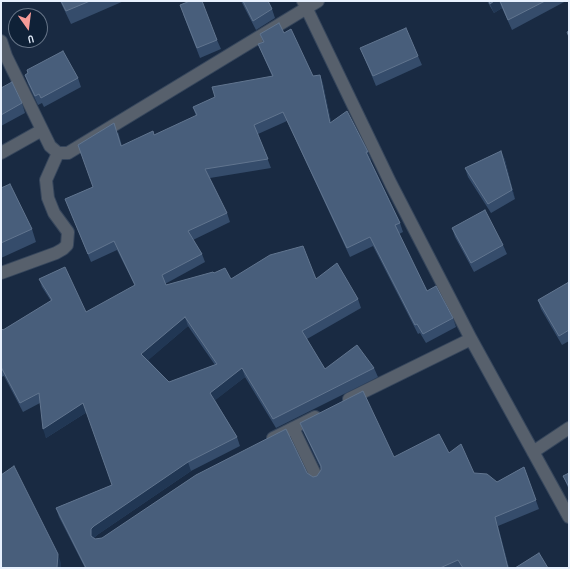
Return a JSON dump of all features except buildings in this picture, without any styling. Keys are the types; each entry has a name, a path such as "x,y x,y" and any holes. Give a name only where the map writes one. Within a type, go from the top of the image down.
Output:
{"street":[{"path":"1,41 6,56 50,146 58,153 68,153 304,4 318,1"},
{"path":"304,4 391,184 471,339 569,517"},
{"path":"1,153 42,130"},
{"path":"1,274 56,253 63,249 67,244 68,232 54,212 48,198 46,180 58,153"},
{"path":"265,442 471,339"},
{"path":"293,428 317,478"},
{"path":"533,452 569,428"}]}
